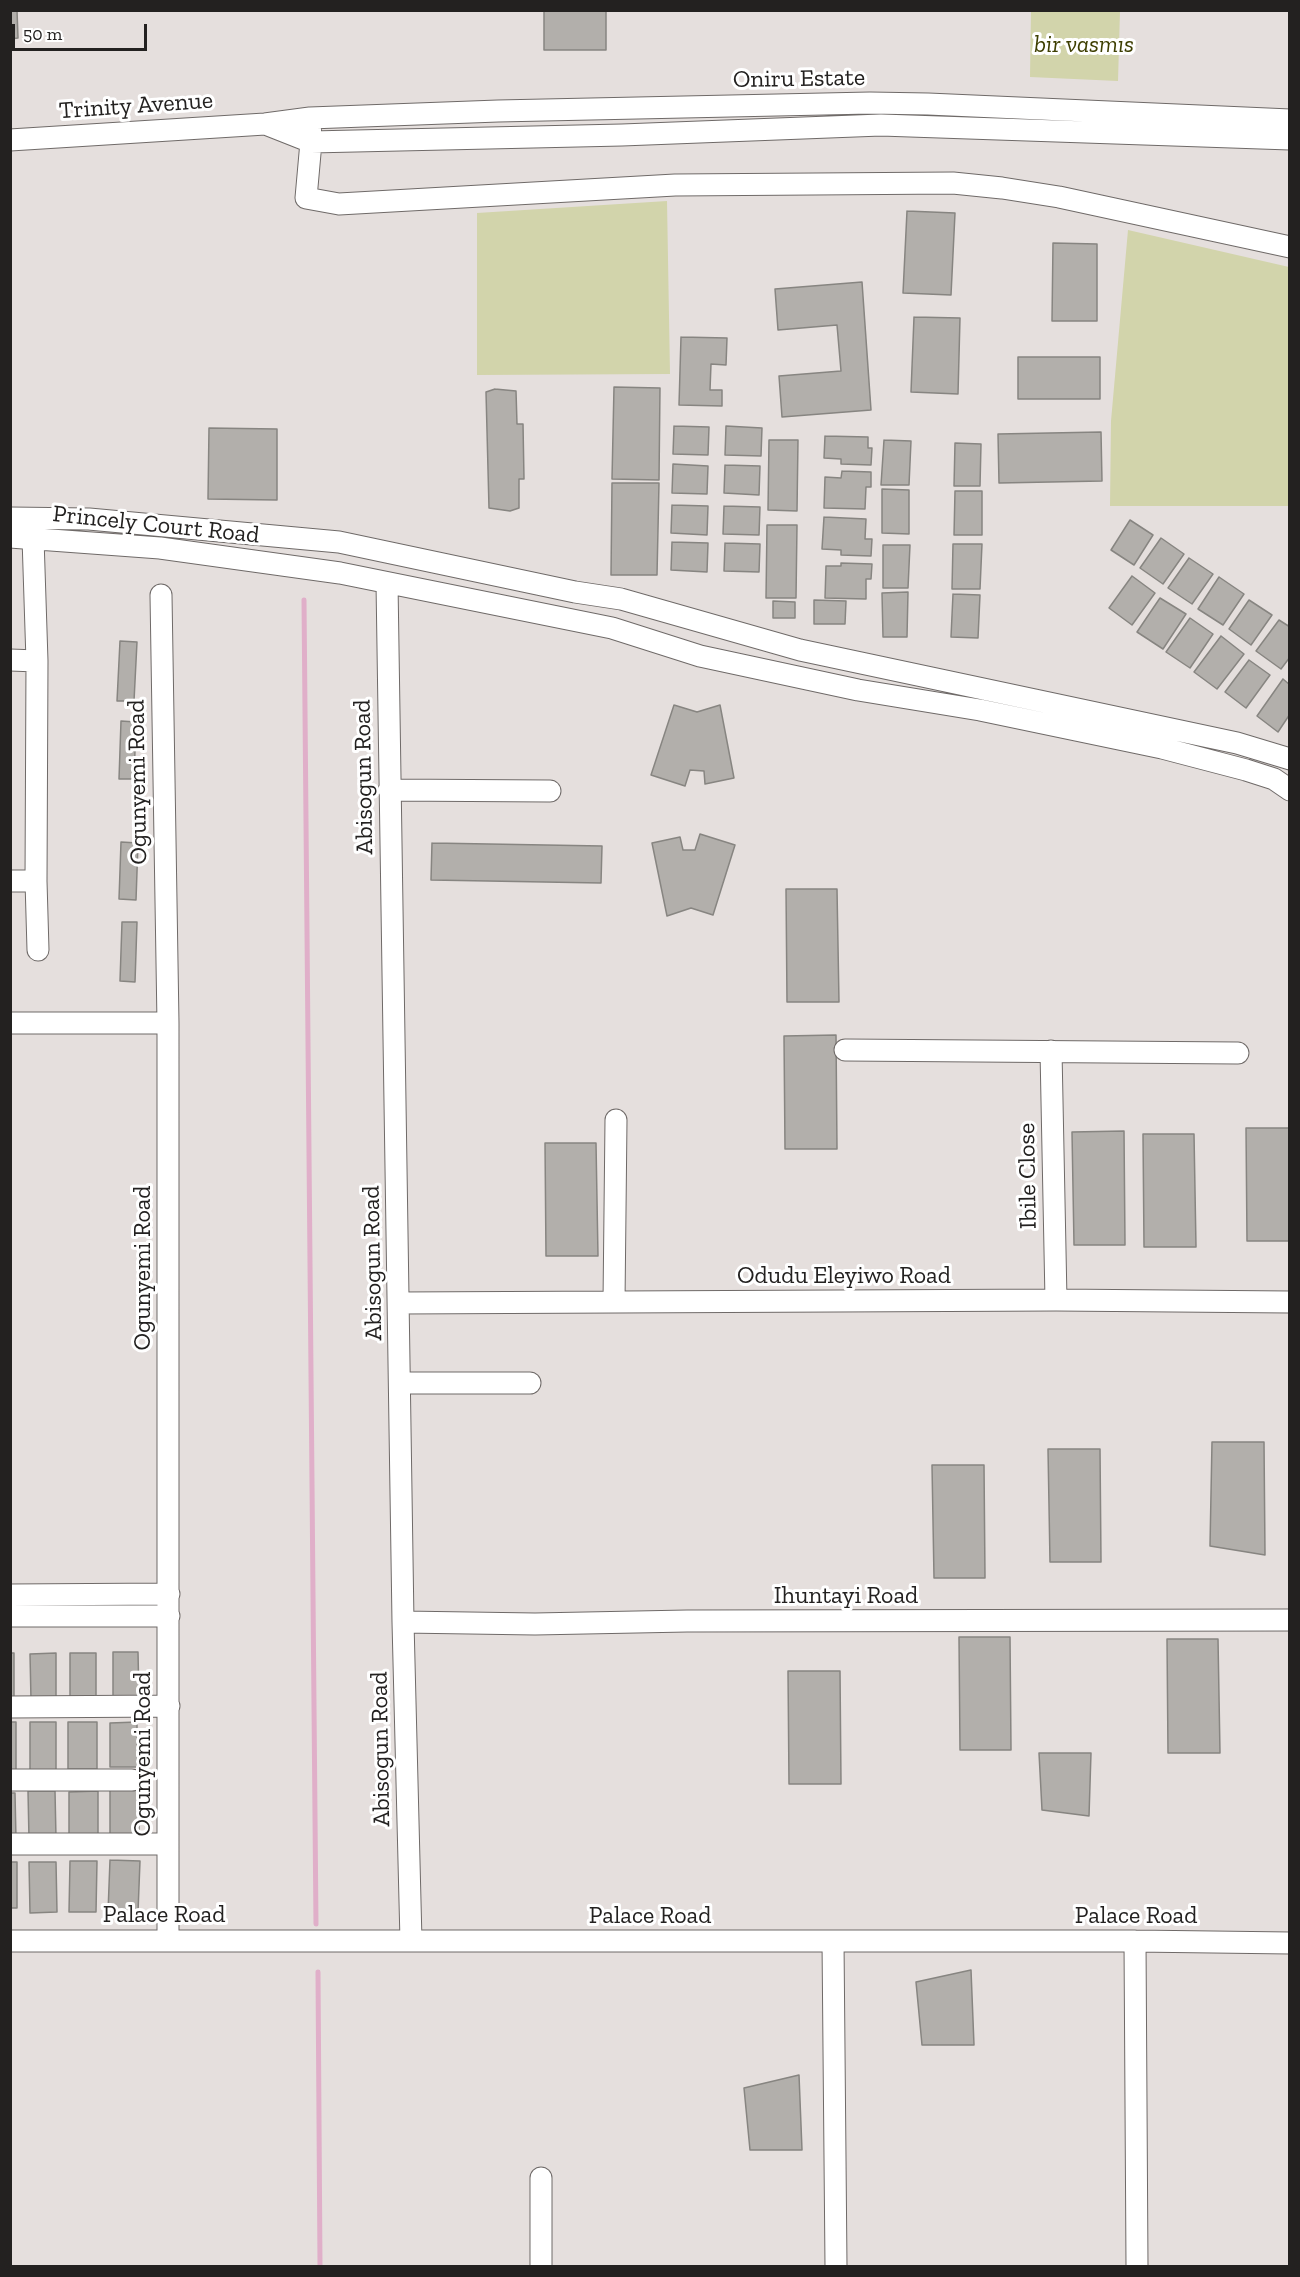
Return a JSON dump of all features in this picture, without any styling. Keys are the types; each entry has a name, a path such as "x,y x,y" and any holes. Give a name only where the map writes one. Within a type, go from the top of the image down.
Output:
{"street":[{"name":"Oniru Estate","path":"265,124 310,118 498,111 881,103 1290,120"},
{"path":"310,118 306,198 350,205 675,185 953,183 1059,197 1290,247"},
{"path":"265,124 310,142"},
{"name":"Trinity Avenue","path":"10,140 265,124"},
{"name":"Oniru Estate","path":"310,142 881,126 1290,139"},
{"path":"10,518 89,519 339,542 575,592 621,599 800,650 1238,743 1290,759"},
{"name":"Princely Court Road","path":"10,537 160,548 340,573 612,628 700,656 858,690 981,710 1162,747 1246,770 1274,780 1290,790"},
{"path":"33,538 37,661 38,950"},
{"name":"Abisogun Road","path":"387,583 411,1941"},
{"name":"Ogunyemi Road","path":"161,595 168,1023 168,1941"},
{"path":"612,628 621,599"},
{"path":"10,660 37,661"},
{"path":"389,790 550,791"},
{"path":"10,881 36,881"},
{"path":"10,1023 168,1023"},
{"path":"845,1050 1238,1053"},
{"name":"Ibile Close","path":"1051,1051 1056,1300"},
{"path":"614,1302 616,1120"},
{"name":"Odudu Eleyiwo Road","path":"399,1303 1056,1300 1290,1302"},
{"path":"400,1383 530,1383"},
{"path":"10,1594 169,1594"},
{"path":"10,1616 169,1616"},
{"name":"Ihuntayi Road","path":"404,1622 546,1624 687,1621 1290,1620"},
{"path":"10,1707 169,1706"},
{"path":"10,1780 132,1779"},
{"path":"10,1844 168,1844"},
{"name":"Palace Road","path":"10,1941 1290,1943"},
{"path":"833,1941 836,2266"},
{"path":"1135,1941 1137,2266"},
{"path":"541,2178 541,2266"}],"green space":[{"name":"bir vasmıs","path":"1031,11 1120,11 1118,81 1030,77"},
{"path":"667,201 670,374 477,375 477,213"},
{"path":"1128,230 1289,267 1289,506 1110,506 1111,421"}],"building":[{"path":"10,10 17,10 18,38 10,39"},
{"path":"544,10 606,10 606,50 544,50"},
{"path":"907,211 955,213 951,295 903,293"},
{"path":"1053,243 1097,244 1097,321 1052,321"},
{"path":"862,282 871,410 782,417 779,376 841,371 837,325 778,330 775,289"},
{"path":"914,317 960,318 958,394 911,392"},
{"path":"681,337 727,338 726,365 711,364 710,390 722,390 722,406 679,405"},
{"path":"1018,357 1100,357 1100,399 1018,399"},
{"path":"614,387 660,388 659,480 612,479"},
{"path":"495,389 516,391 517,424 523,424 524,479 519,479 519,508 510,511 489,508 486,392"},
{"path":"674,426 709,427 708,455 673,454"},
{"path":"726,426 762,428 761,456 725,455"},
{"path":"209,428 277,429 277,500 208,499"},
{"path":"1101,432 1102,481 999,483 998,434"},
{"path":"825,436 868,437 868,448 872,448 871,465 841,464 841,459 824,458"},
{"path":"769,440 798,440 797,511 768,510"},
{"path":"884,440 911,441 909,485 881,485"},
{"path":"955,443 981,444 980,486 954,486"},
{"path":"673,464 708,466 707,494 672,493"},
{"path":"725,465 760,466 759,495 724,493"},
{"path":"842,471 871,472 871,487 866,487 865,509 824,508 825,477 841,478"},
{"path":"612,483 659,483 657,575 611,575"},
{"path":"882,489 909,490 909,534 882,533"},
{"path":"955,491 982,491 982,535 954,535"},
{"path":"672,505 708,506 707,535 671,533"},
{"path":"724,506 760,507 759,535 723,534"},
{"path":"824,517 866,519 865,539 872,539 871,556 841,555 841,550 822,549"},
{"path":"1130,520 1153,535 1134,565 1111,550"},
{"path":"767,525 797,525 796,598 766,598"},
{"path":"1161,538 1184,554 1163,584 1140,568"},
{"path":"672,542 708,543 707,572 671,570"},
{"path":"725,543 760,544 759,572 724,571"},
{"path":"953,544 982,544 980,589 952,589"},
{"path":"883,545 910,545 908,588 883,588"},
{"path":"1189,558 1213,574 1192,604 1168,588"},
{"path":"841,563 872,564 871,579 866,579 866,599 825,598 826,566 841,566"},
{"path":"1132,576 1155,593 1132,625 1109,608"},
{"path":"1219,577 1244,594 1223,625 1198,609"},
{"path":"908,592 907,637 883,637 882,593"},
{"path":"953,594 980,595 978,638 951,637"},
{"path":"1160,598 1186,614 1163,649 1137,632"},
{"path":"814,600 846,601 845,624 814,624"},
{"path":"1249,600 1272,615 1251,645 1229,629"},
{"path":"773,601 795,602 795,618 773,618"},
{"path":"1190,618 1213,634 1190,668 1166,652"},
{"path":"1279,620 1290,627 1290,657 1281,669 1256,651"},
{"path":"1221,636 1244,654 1217,689 1194,672"},
{"path":"120,641 137,642 134,701 117,701"},
{"path":"1249,660 1270,675 1246,708 1225,692"},
{"path":"1283,679 1290,685 1290,714 1278,732 1257,716"},
{"path":"674,705 697,712 720,705 734,778 705,784 704,771 690,770 685,786 651,775"},
{"path":"121,721 136,722 134,779 119,779"},
{"path":"700,834 735,845 713,915 691,908 667,916 652,843 680,837 683,850 695,850"},
{"path":"121,842 138,843 136,900 119,899"},
{"path":"432,843 602,846 601,883 431,880"},
{"path":"786,889 837,889 839,1002 787,1002"},
{"path":"122,922 137,922 135,982 120,981"},
{"path":"836,1035 837,1149 785,1149 784,1036"},
{"path":"1246,1128 1290,1128 1290,1241 1247,1241"},
{"path":"1124,1131 1125,1245 1074,1245 1072,1132"},
{"path":"1143,1134 1194,1134 1196,1247 1144,1247"},
{"path":"545,1143 596,1143 598,1256 546,1256"},
{"path":"1212,1442 1264,1442 1265,1555 1210,1546"},
{"path":"1048,1449 1100,1449 1101,1562 1050,1562"},
{"path":"932,1465 984,1465 985,1578 934,1578"},
{"path":"959,1637 1010,1637 1011,1750 960,1750"},
{"path":"1167,1639 1218,1639 1220,1753 1168,1753"},
{"path":"113,1652 138,1652 139,1699 113,1699"},
{"path":"10,1653 14,1653 14,1701 10,1701"},
{"path":"56,1653 56,1700 31,1700 30,1654"},
{"path":"70,1653 96,1653 96,1699 70,1699"},
{"path":"788,1671 840,1671 841,1784 789,1784"},
{"path":"10,1722 16,1722 16,1772 10,1772"},
{"path":"30,1722 56,1722 56,1771 30,1772"},
{"path":"68,1722 97,1722 97,1769 68,1769"},
{"path":"137,1722 137,1767 110,1767 110,1723"},
{"path":"1039,1753 1091,1753 1089,1816 1042,1810"},
{"path":"110,1790 139,1790 139,1837 110,1838"},
{"path":"28,1791 55,1791 56,1838 29,1839"},
{"path":"98,1791 98,1838 69,1838 69,1792"},
{"path":"10,1793 15,1793 16,1839 10,1839"},
{"path":"110,1860 140,1861 138,1912 108,1912"},
{"path":"70,1861 97,1861 96,1912 69,1912"},
{"path":"10,1862 17,1862 17,1908 10,1908"},
{"path":"29,1862 56,1862 57,1912 30,1913"},
{"path":"971,1970 974,2045 922,2045 916,1982"},
{"path":"799,2075 802,2150 750,2150 744,2088"}],"waterway":[{"path":"304,600 316,1924"},
{"path":"318,1972 320,2266"}]}
